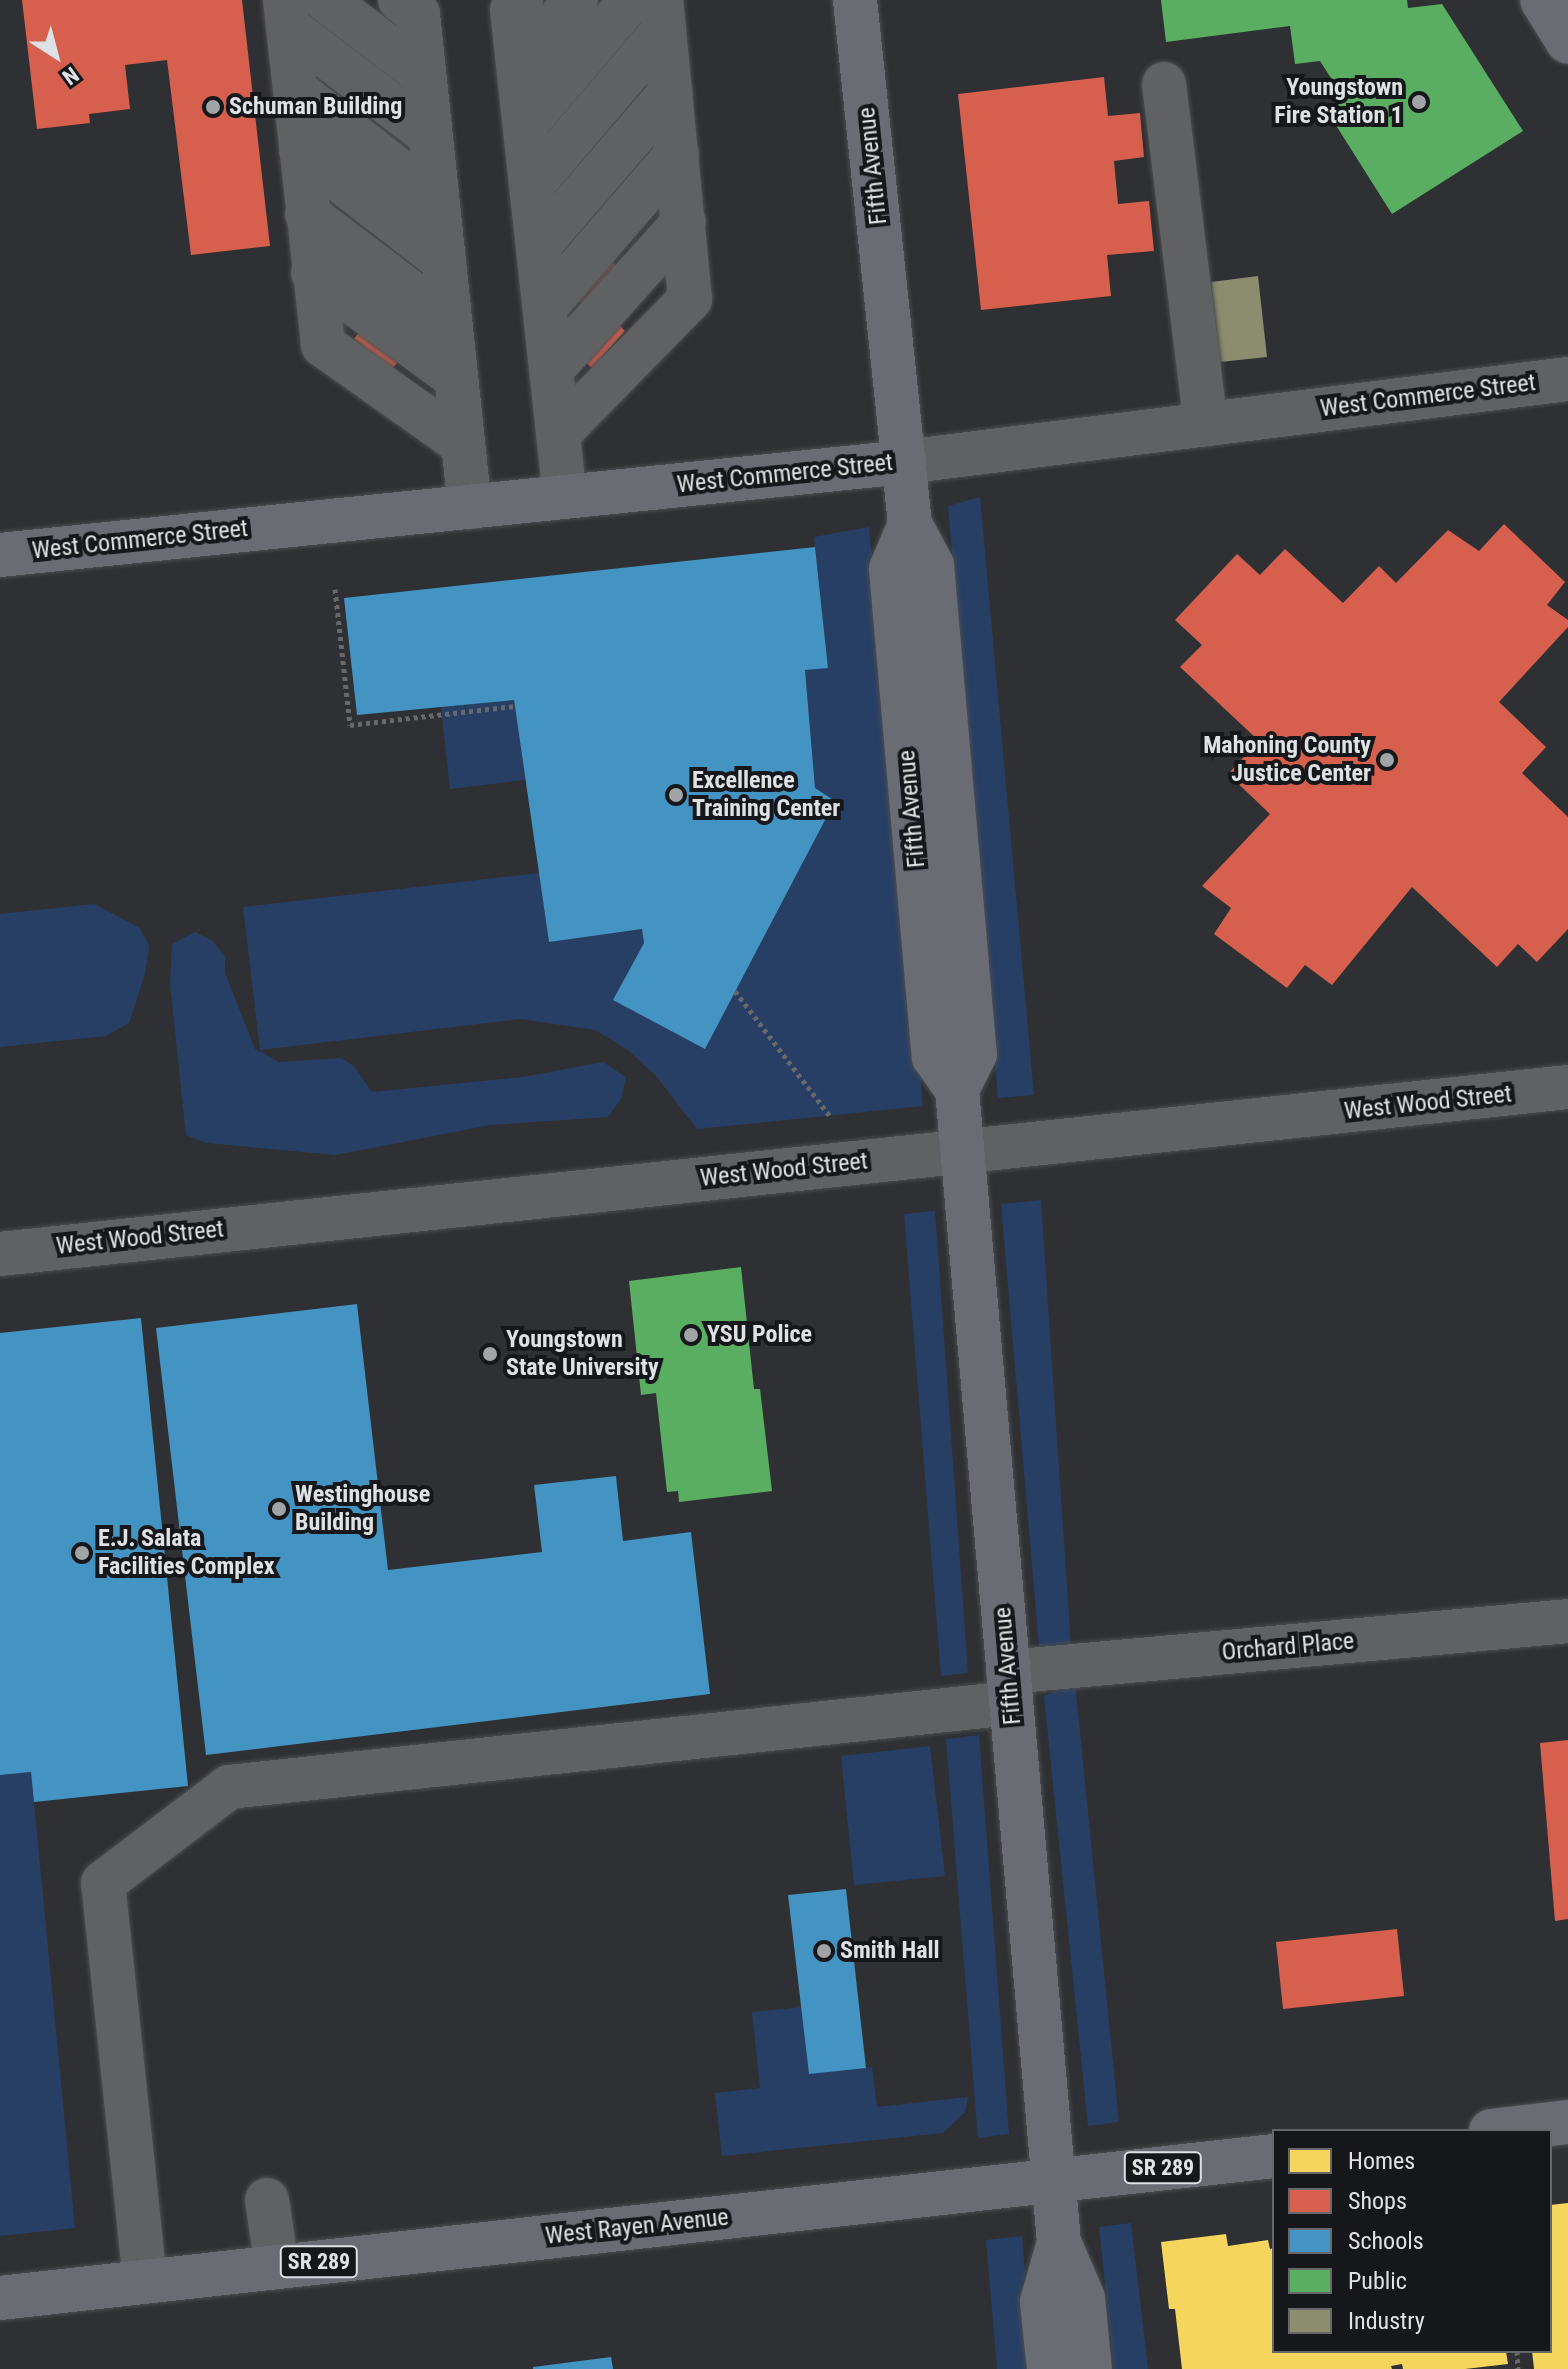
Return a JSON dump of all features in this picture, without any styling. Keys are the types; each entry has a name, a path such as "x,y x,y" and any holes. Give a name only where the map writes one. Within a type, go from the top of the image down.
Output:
{"main road":[{"name":"Fifth Avenue","path":"855,0 910,524 891,569 934,1057 957,1090 1052,2181 1059,2242 1083,2298 1090,2369"},
{"path":"1542,0 1568,42"},
{"name":"West Commerce Street","path":"0,555 904,462"},
{"path":"1508,2129 1568,2122"},
{"name":"West Rayen Avenue","path":"0,2298 1272,2156"},
{"name":"Fifth Avenue","path":"1049,2369 1042,2302 1059,2242"}],"street":[{"path":"326,0 424,75"},
{"path":"400,0 418,14 470,507"},
{"path":"521,0 512,10 565,496"},
{"path":"519,66 576,0"},
{"path":"525,125 631,0"},
{"path":"287,13 430,135"},
{"path":"287,13 323,345 463,444"},
{"path":"532,185 662,15"},
{"path":"558,434 690,299 662,15"},
{"path":"1164,84 1206,424"},
{"path":"295,90 437,200"},
{"path":"538,246 671,92"},
{"path":"301,150 444,261"},
{"path":"545,307 677,154"},
{"path":"307,214 450,322"},
{"path":"551,370 684,222"},
{"path":"313,273 456,378"},
{"name":"West Commerce Street","path":"904,462 1568,379"},
{"name":"West Wood Street","path":"0,1254 1568,1087"},
{"name":"Orchard Place","path":"145,2281 103,1883 229,1787 1568,1621"},
{"path":"267,2200 277,2267"}],"path":[{"path":"335,589 350,725 515,706"},
{"path":"735,991 829,1115"}],"shaded area":[{"path":"980,497 1034,1095 998,1098 948,506"},
{"path":"869,527 923,1106 697,1129 656,1076 628,1050 595,1030 520,1019 260,1050 243,907 539,873 549,941 642,929 644,943 614,1000 835,801 815,788 805,670 828,667 814,537"},
{"path":"514,700 525,780 450,789 441,707"},
{"path":"94,904 140,928 149,946 145,974 129,1023 106,1036 0,1047 0,914"},
{"path":"195,932 213,941 225,957 225,973 255,1049 279,1062 341,1058 354,1066 372,1092 523,1077 603,1062 626,1077 621,1099 608,1117 490,1125 336,1155 206,1143 186,1135 170,984 172,944"},
{"path":"1041,1200 1072,1655 1039,1646 1001,1204"},
{"path":"935,1211 968,1673 941,1676 904,1214"},
{"path":"1075,1682 1119,2122 1088,2126 1044,1696"},
{"path":"979,1735 1009,2134 978,2138 946,1739"},
{"path":"930,1746 945,1876 854,1885 841,1756"},
{"path":"31,1772 75,2228 0,2236 0,1775"},
{"path":"802,2007 809,2073 872,2067 877,2107 968,2097 965,2112 943,2133 722,2156 715,2093 760,2088 752,2012"},
{"path":"1131,2223 1148,2369 1114,2369 1099,2227"},
{"path":"1022,2236 1033,2369 997,2369 986,2240"}],"building: Homes":[{"path":"1568,2203 1568,2369 1534,2369 1532,2353 1552,2353 1552,2205"},
{"path":"1226,2234 1228,2246 1268,2240 1272,2248 1272,2353 1506,2353 1508,2364 1465,2369 1403,2369 1402,2364 1391,2366 1392,2369 1182,2369 1175,2309 1169,2309 1161,2242"}],"building: Shops":[{"path":"22,0 242,0 270,246 191,255 167,60 125,65 130,109 89,114 90,123 37,129"},
{"path":"1104,77 1108,116 1140,113 1144,157 1114,161 1118,204 1149,201 1154,251 1107,255 1111,296 981,310 958,94"},
{"path":"606,257 620,269 587,308 572,296"},
{"path":"613,319 625,331 592,368 580,357"},
{"path":"363,327 401,358 392,369 354,339"},
{"name":"Mahoning County Justice Center","path":"1504,524 1565,582 1547,605 1568,620 1568,627 1499,702 1546,747 1522,773 1568,817 1568,929 1537,962 1518,944 1497,967 1412,887 1332,985 1305,965 1287,988 1214,934 1231,908 1202,886 1270,814 1228,774 1259,741 1180,667 1202,645 1175,620 1237,554 1260,575 1285,549 1343,603 1379,566 1396,583 1448,530 1479,551"},
{"path":"1568,1740 1568,1919 1555,1921 1540,1743"},
{"path":"1397,1929 1404,1996 1283,2009 1276,1942"}],"building: Schools":[{"name":"Excellence Training Center","path":"815,547 828,668 805,670 815,788 835,801 705,1049 613,1000 644,943 642,929 549,942 514,700 357,715 344,598"},
{"name":"Westinghouse Building","path":"357,1304 388,1570 542,1552 534,1485 616,1476 623,1541 691,1532 710,1694 206,1755 156,1328"},
{"name":"E.J. Salata Facilities Complex","path":"141,1318 188,1786 34,1802 31,1772 0,1775 0,1333"},
{"name":"Smith Hall","path":"846,1889 866,2068 809,2074 788,1895"},
{"path":"611,2357 613,2369 533,2369 533,2367"}],"building: Public":[{"name":"Youngstown Fire Station 1","path":"1161,0 1407,0 1408,8 1442,4 1523,131 1392,214 1325,108 1343,97 1320,61 1295,64 1290,26 1166,42"},
{"name":"YSU Police","path":"741,1267 754,1389 760,1389 772,1491 679,1502 678,1491 667,1492 656,1393 641,1395 629,1281"}],"building: Industry":[{"path":"1258,276 1267,357 1220,362 1211,282"}],"place":[{"name":"Youngstown Fire Station 1","path":"1419,102"},
{"name":"Schuman Building","path":"213,107"},
{"name":"Mahoning County Justice Center","path":"1387,760"},
{"name":"Excellence Training Center","path":"676,795"},
{"name":"YSU Police","path":"691,1335"},
{"name":"Youngstown State University","path":"490,1354"},
{"name":"Westinghouse Building","path":"279,1509"},
{"name":"E.J. Salata Facilities Complex","path":"82,1553"},
{"name":"Smith Hall","path":"824,1951"}]}
